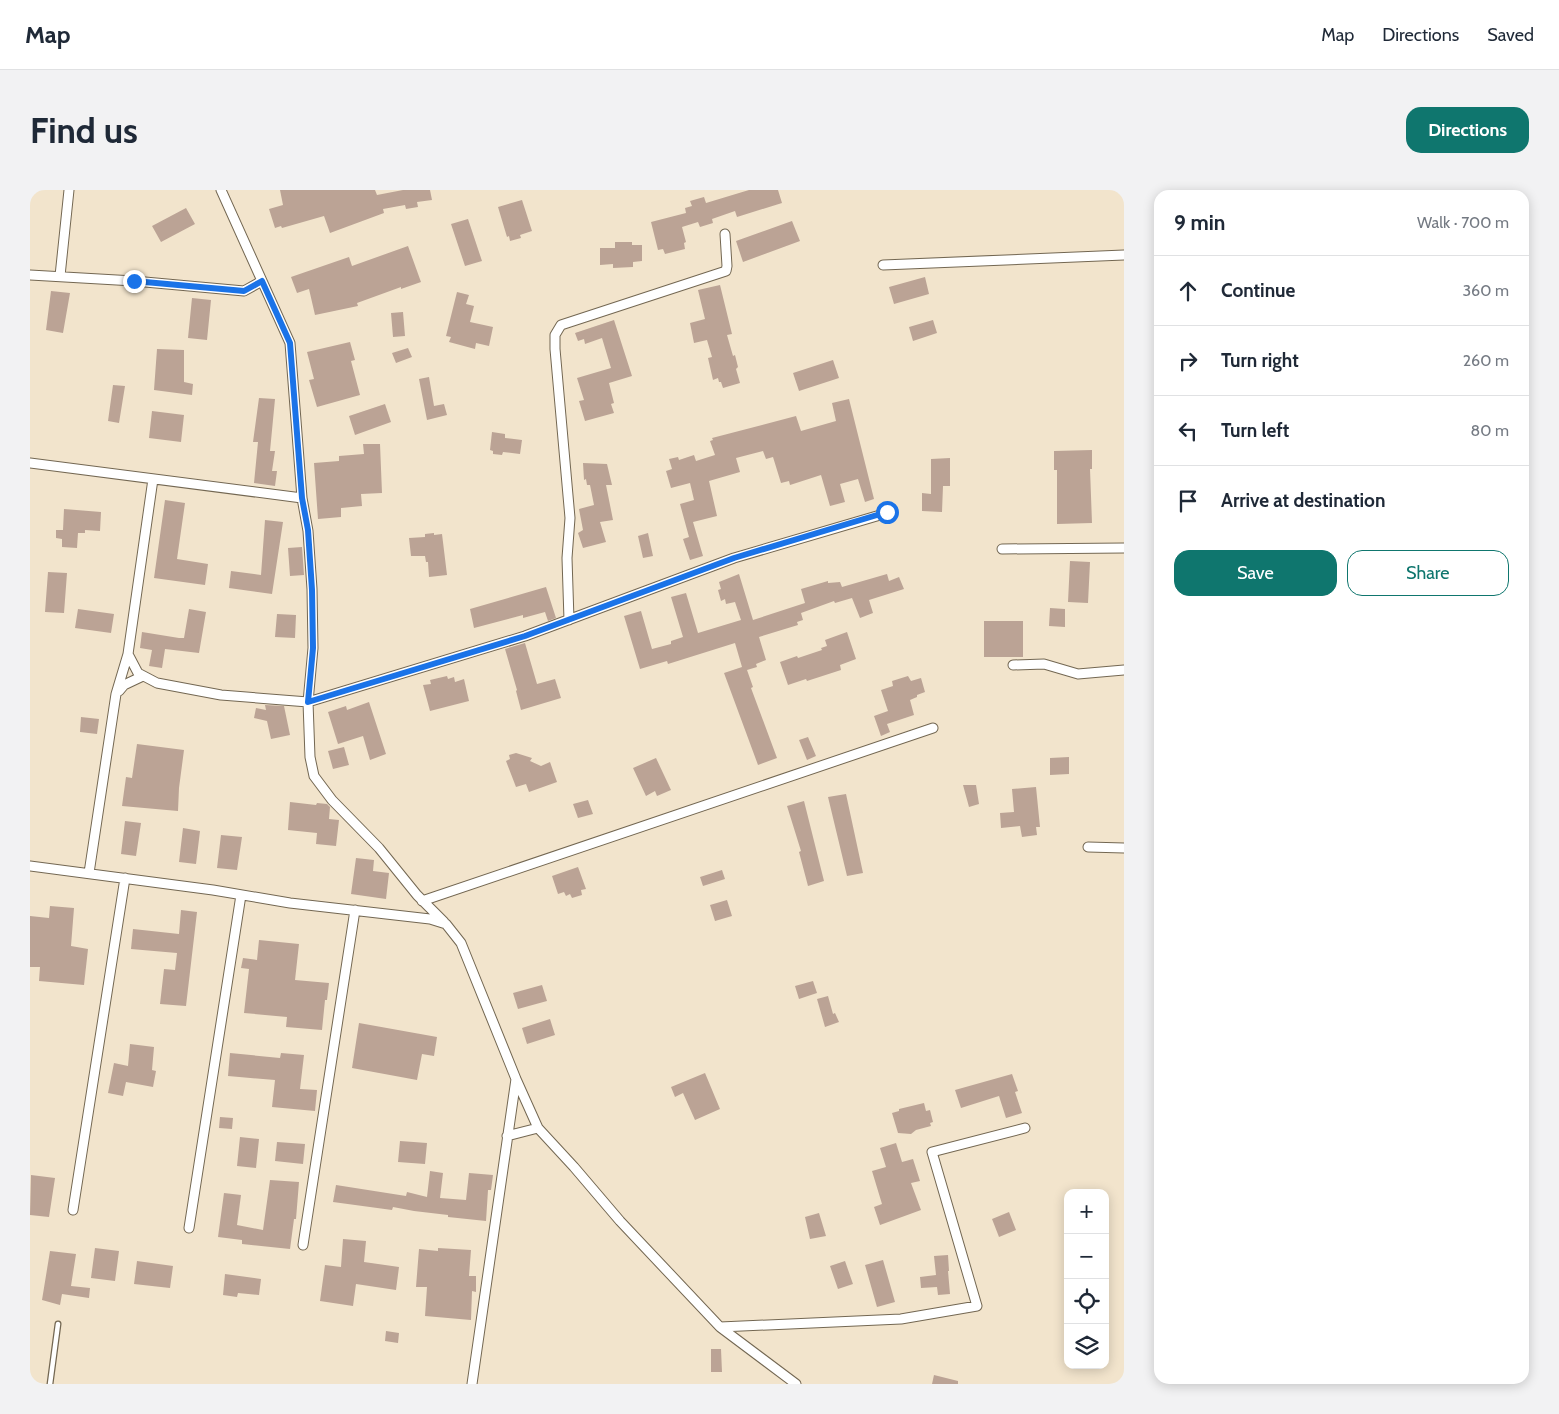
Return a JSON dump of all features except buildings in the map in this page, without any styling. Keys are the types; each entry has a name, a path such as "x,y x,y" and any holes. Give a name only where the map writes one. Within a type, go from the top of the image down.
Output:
{"street":[{"path":"60,276 68,190"},
{"path":"221,190 290,343 302,498 308,530 312,590 313,648 308,702 310,757 314,776 332,800 379,848 422,901 446,924 461,942 516,1079 538,1128 620,1222 720,1327 796,1384"},
{"path":"569,620 567,558 570,518 555,335 561,325 726,270 725,234"},
{"path":"882,265 1124,255"},
{"path":"30,275 134,281 244,291 262,281"},
{"path":"30,464 302,498"},
{"path":"89,873 116,694 128,654 153,479"},
{"path":"128,654 138,673 157,683 221,695 308,702 525,636 734,558 887,512"},
{"path":"1002,548 1124,548"},
{"path":"1013,665 1044,664 1078,674 1124,670"},
{"path":"116,694 124,685 144,676"},
{"path":"422,901 933,728"},
{"path":"1088,847 1124,848"},
{"path":"30,866 125,878 290,903 430,919 446,924"},
{"path":"73,1210 125,878"},
{"path":"189,1228 241,895"},
{"path":"303,1245 355,910"},
{"path":"472,1384 516,1079"},
{"path":"508,1136 538,1128"},
{"path":"720,1327 901,1319 977,1306 932,1152 1026,1128"}],"lane":[{"path":"50,1384 58,1324"}],"route":[{"path":"134,281 244,291 262,281 290,343 302,498 308,530 312,590 313,648 308,702 525,636 734,558 887,512"}]}
